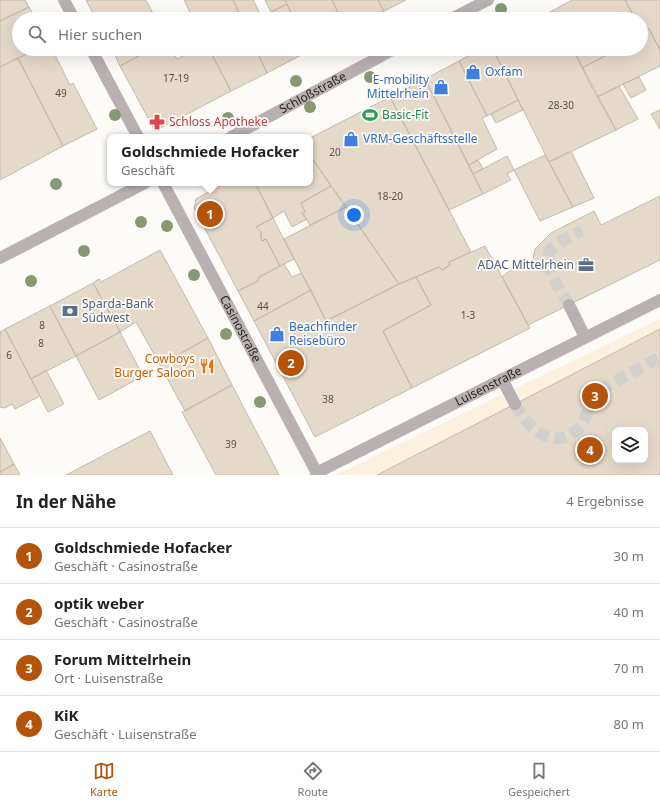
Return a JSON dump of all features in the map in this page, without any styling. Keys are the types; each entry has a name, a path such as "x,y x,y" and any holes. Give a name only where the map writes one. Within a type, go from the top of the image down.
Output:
{"street":[{"path":"64,0 70,12"},
{"path":"465,12 488,0"},
{"path":"94,56 136,134"},
{"name":"Schloßstraße","path":"237,134 381,56"},
{"path":"0,258 139,186"},
{"name":"Casinostraße","path":"165,186 317,474"},
{"name":"Luisenstraße","path":"317,474 660,300"},
{"path":"569,305 585,337"},
{"path":"502,379 515,404"}],"shaded area":[{"path":"660,319 660,475 335,475"}],"building":[{"path":"0,0 25,0 29,7 19,12 12,12 12,15 0,21"},
{"path":"86,0 146,0 152,12 92,12"},
{"path":"184,0 233,0 239,12 190,12"},
{"path":"233,0 253,0 259,12 239,12"},
{"path":"265,0 285,0 287,4 271,12"},
{"path":"285,0 332,0 338,12 291,12"},
{"path":"332,0 378,0 384,11 382,12 338,12"},
{"path":"378,0 406,0 384,11"},
{"path":"572,0 625,0 632,12 552,12"},
{"path":"625,0 660,0 660,50 648,30 648,12 631,12"},
{"path":"287,4 291,12 271,12"},
{"path":"29,7 32,12 19,12"},
{"path":"12,15 12,56 23,56 0,67 0,21"},
{"path":"648,30 660,50 660,66 597,97 582,68 605,56 648,56"},
{"path":"22,56 56,56 70,85 73,83 97,129 63,146 18,58"},
{"path":"115,56 139,56 120,66"},
{"path":"139,56 175,56 177,59 183,56 213,56 231,91 155,131 120,66"},
{"path":"213,56 259,56 267,73 231,91"},
{"path":"259,56 299,56 267,73"},
{"path":"468,56 496,56 518,100 487,116 459,61"},
{"path":"496,56 577,56 616,130 549,162"},
{"path":"576,56 605,56 582,68"},
{"path":"18,58 63,146 0,180 0,67"},
{"path":"459,61 487,116 482,118 497,149 469,165 425,79"},
{"path":"639,77 646,90 631,98 623,84"},
{"path":"425,79 483,194 449,210 390,97"},
{"path":"619,86 638,119 616,130 597,97"},
{"path":"390,97 471,252 449,262 450,265 442,270 439,267 399,284 313,159 313,136"},
{"path":"518,100 523,110 496,123 491,114"},
{"path":"660,110 660,129 651,114"},
{"path":"571,151 594,198 573,207 549,162"},
{"path":"545,155 573,207 540,221 514,170"},
{"path":"507,156 514,170 507,174 511,180 483,194 473,174"},
{"path":"313,159 331,186 301,203 305,212 302,213 307,219 292,227 284,211 273,218 257,186 313,186"},
{"path":"478,160 483,169 473,174 469,165"},
{"path":"220,186 257,186 273,218 256,227 261,232 262,241 266,239 280,266 259,277 258,281 238,291 194,208 196,199"},
{"path":"331,186 346,207 310,225 302,213 305,212 301,203"},
{"name":"ADAC Mittelrhein","path":"660,196 660,260 528,325 502,277 508,272 533,259 535,249 551,233 594,211 601,225"},
{"path":"346,207 399,284 326,321 284,239"},
{"path":"273,218 294,259 280,266 266,239 262,241 261,232 256,227"},
{"path":"485,246 530,328 412,388 383,331 431,305 416,277 439,267 442,270 450,265 449,262"},
{"path":"160,250 208,338 160,365 136,322 120,332 93,283 99,279 101,282"},
{"path":"284,264 292,277 301,273 311,290 254,321 238,291 258,281 259,277"},
{"path":"416,277 431,305 383,331 412,388 315,437 254,321 311,290 326,321"},
{"path":"93,283 120,332 76,356 50,306"},
{"path":"50,306 76,356 31,379 5,329"},
{"path":"5,329 40,396 15,409 12,404 5,408 0,407 0,332"},
{"path":"660,329 660,475 377,475"},
{"path":"120,332 143,376 99,400 76,356"},
{"path":"208,338 232,385 185,411 160,365"},
{"path":"46,370 64,404 48,412 31,379"},
{"path":"232,385 279,475 216,475 182,412"},
{"path":"150,431 173,475 66,475"},
{"path":"0,438 14,464 0,472"},
{"path":"14,464 20,475 0,475 0,472"}],"tunnel":[{"path":"569,305 550,271 548,257 553,247 565,239 582,231"},
{"path":"515,404 520,413 534,429 551,438 561,438 570,435 583,424 592,398 598,391 660,357"}],"place":[{"name":"Oxfam","path":"473,72"},
{"name":"E-mobility Mittelrhein","path":"441,87"},
{"name":"Basic-Fit","path":"370,115"},
{"name":"Schloss Apotheke","path":"157,122"},
{"name":"VRM-Geschäftsstelle","path":"351,139"},
{"name":"Goldschmiede Hofacker","path":"210,214"},
{"name":"ADAC Mittelrhein","path":"586,265"},
{"name":"Sparda-Bank Südwest","path":"70,311"},
{"name":"Beachfinder Reisebüro","path":"277,334"},
{"name":"optik weber","path":"291,363"},
{"name":"Cowboys Burger Saloon","path":"207,366"},
{"name":"Forum Mittelrhein","path":"595,396"},
{"name":"KiK","path":"590,450"}]}
